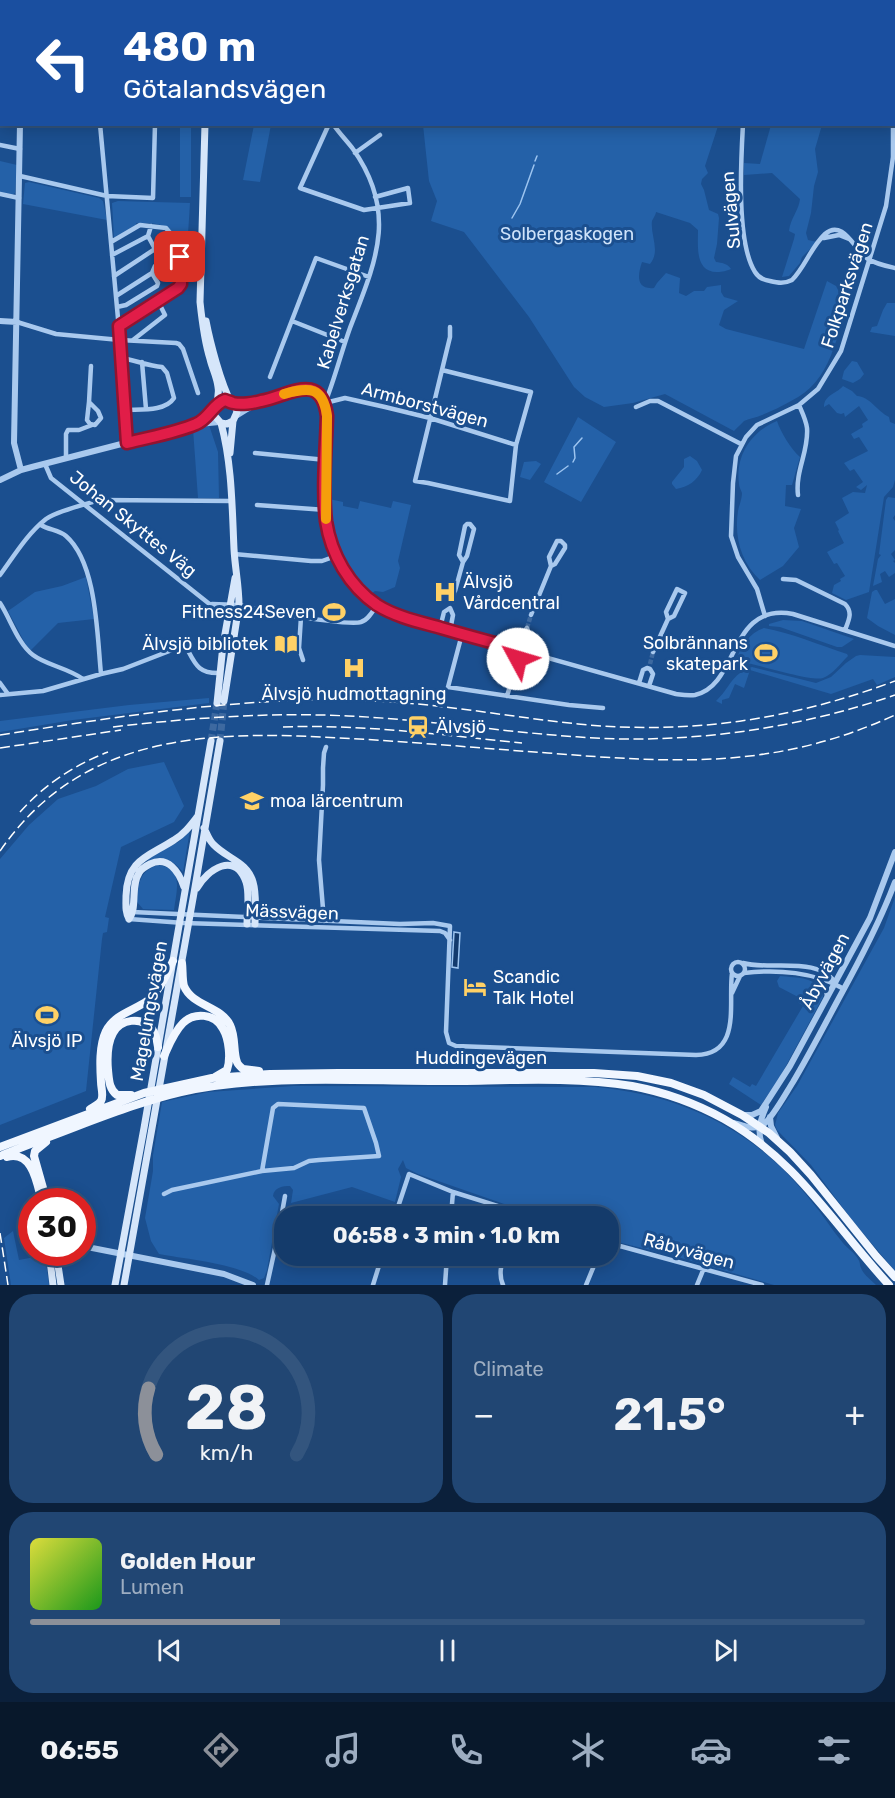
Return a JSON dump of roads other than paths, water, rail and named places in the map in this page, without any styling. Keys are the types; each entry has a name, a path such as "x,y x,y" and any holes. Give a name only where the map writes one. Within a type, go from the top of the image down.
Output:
{"main road":[{"path":"205,126 200,302 202,329 219,387 216,418 220,422 230,462"},
{"path":"201,289 207,328 228,396 237,409 230,462 235,576 234,608 220,702 220,673 234,608"},
{"path":"216,407 225,400 232,402"},
{"path":"220,422 227,424 235,418"},
{"name":"Magelungsvägen","path":"113,1285 158,1047 211,741"},
{"name":"Magelungsvägen","path":"124,1285 220,741"},
{"path":"130,915 128,880 135,867 147,855 180,837 198,815"},
{"path":"204,828 216,847 248,870 254,889 251,920"},
{"path":"130,915 134,885 139,873 149,864 162,861 171,865 179,874 185,889"},
{"path":"194,893 200,882 214,869 224,866 233,867 243,874 247,885 251,920"},
{"path":"70,1121 100,1103 102,1097 100,1060 102,1041 119,1016 154,995 173,962"},
{"path":"182,963 186,990 193,998 216,1010 227,1019 231,1026 227,1070 212,1078"},
{"path":"164,1056 176,1031 191,1017 199,1015 214,1019 223,1029 231,1040 237,1063 243,1069 250,1071 327,1070 338,1073"},
{"path":"112,1027 130,1020 140,1021 152,1028 158,1047"},
{"path":"112,1027 107,1059 112,1090 117,1095 144,1093"},
{"name":"Huddingevägen","path":"0,1147 144,1093 212,1078 338,1073 571,1073 621,1075 657,1080 688,1089 742,1114 781,1144 811,1175 895,1277"},
{"name":"Huddingevägen","path":"0,1158 139,1103 180,1093 235,1084 301,1081 611,1083 668,1095 702,1108 762,1145 804,1183 889,1285"},
{"path":"43,1188 34,1156 35,1150 48,1141 86,1123"},
{"path":"0,1158 12,1155 25,1160 33,1172 38,1188"},
{"path":"51,1266 53,1285"},
{"path":"58,1266 61,1285"}],"street":[{"path":"20,126 14,442 21,470"},
{"path":"100,126 119,326 127,443"},
{"path":"20,176 107,196 153,198 155,126"},
{"path":"330,126 300,188 364,210 411,203 408,188 375,196"},
{"name":"Kabelverksgatan","path":"325,403 369,277 380,235 378,208 372,184 355,153 333,126"},
{"name":"Sulvägen","path":"743,126 740,176 745,239 755,272 760,278 776,283 786,283 796,275 821,239 830,236 839,235 849,239 869,259"},
{"name":"Folkparksvägen","path":"765,616 757,589 738,557 731,536 736,456 741,444 757,425 799,405 818,389 841,351 886,206 893,157 893,126"},
{"path":"355,153 380,135"},
{"path":"0,145 20,149"},
{"path":"0,194 19,198"},
{"path":"111,242 140,225 166,228 176,240 178,251 181,284 178,288 119,326"},
{"path":"114,276 155,249 148,236 150,226"},
{"path":"112,255 148,236"},
{"path":"116,296 152,273 155,266 178,251"},
{"path":"270,377 316,258 369,277"},
{"path":"869,259 895,268"},
{"path":"117,307 130,303 157,286 158,283 152,273"},
{"path":"133,339 165,315 158,301"},
{"path":"0,321 16,322 56,334 179,344 198,393"},
{"path":"292,321 345,342"},
{"path":"442,370 531,392 516,445 510,501 415,481 450,337 450,327"},
{"path":"121,358 165,369 174,398 171,403 157,408 125,410"},
{"path":"142,362 146,409"},
{"path":"91,366 87,420 90,424 95,425"},
{"path":"235,418 261,402 303,389 320,394 325,403 327,416 326,510 328,530 336,556 357,587 378,605 413,620 688,695 708,690 717,681 745,631 765,616 785,613 895,646"},
{"name":"Armborstvägen","path":"325,403 345,398 430,418 516,445"},
{"path":"636,407 650,401 658,401 741,444"},
{"path":"66,458 68,430 79,430 99,422 100,414 88,402"},
{"path":"232,402 261,402"},
{"path":"798,495 796,482 805,449 807,426 799,405"},
{"path":"199,424 216,407"},
{"path":"0,480 21,470 66,458 199,424 220,422"},
{"path":"255,453 326,459"},
{"name":"Johan Skyttes Väg","path":"45,464 51,478 217,608 234,608 301,618 361,622 378,605"},
{"path":"0,575 33,531 49,518 84,504 100,500 231,501"},
{"path":"257,505 326,510"},
{"path":"455,591 474,529 470,524 465,526 459,555 463,562"},
{"path":"41,525 63,533 78,549 85,564 94,600 101,674"},
{"path":"531,615 551,566 555,564 565,548 561,541 557,541 549,557 551,566"},
{"path":"234,554 322,561 336,556"},
{"path":"783,579 796,580 845,604 850,615 845,630"},
{"path":"653,652 668,619 674,616 686,593 678,589 666,612 668,619"},
{"path":"0,603 25,648 34,656 74,672 83,679"},
{"path":"440,628 444,612 451,605 453,615 450,631"},
{"path":"301,618 298,648 303,660"},
{"path":"507,696 529,634 527,628 520,635 514,649"},
{"path":"462,634 448,687 603,708"},
{"path":"0,695 43,691 123,669 186,645 200,670 220,673"},
{"path":"639,683 644,668 649,666 653,674 649,686"},
{"path":"0,683 8,694"},
{"path":"325,923 319,860 326,747"},
{"name":"Åbyvägen","path":"759,1127 770,1099 836,984 870,918 895,852"},
{"name":"Åbyvägen","path":"759,1127 765,1124 770,1117 801,1068 878,924 895,882"},
{"name":"Mässvägen","path":"130,915 440,930 450,940"},
{"name":"Mässvägen","path":"325,923 433,923 450,926 450,940"},
{"path":"450,940 446,1032 449,1043 456,1046 704,1055 718,1049 726,1040 729,1027 732,964 736,962 805,967 826,973 836,984"},
{"path":"731,995 746,968 743,963"},
{"path":"732,973 736,976 780,972 815,976 844,988"},
{"path":"815,976 826,990 828,998"},
{"name":"Åbyvägen","path":"742,1114 757,1114 770,1099"},
{"path":"164,1194 172,1190 262,1171 294,1168 309,1161 379,1156 364,1108 278,1104 273,1108 262,1171"},
{"path":"770,1117 773,1131 781,1144"},
{"path":"723,1119 749,1127 759,1127 762,1145"},
{"path":"398,1206 408,1174 497,1206"},
{"path":"452,1206 453,1192"},
{"path":"267,1285 285,1196"},
{"name":"Råbyvägen","path":"619,1246 762,1285"},
{"path":"96,1249 224,1274 253,1285"},
{"path":"373,1285 379,1266"},
{"path":"445,1285 446,1266"},
{"path":"501,1266 500,1278 503,1285"},
{"path":"586,1285 594,1266"},
{"path":"698,1285 704,1268"}],"waterway":[{"path":"535,161 537,156"},
{"path":"512,218 520,204 534,165"},
{"path":"573,462 574,447 582,438"},
{"path":"557,474 568,466"}],"tunnel":[{"path":"452,603 455,591"},
{"path":"527,628 531,615"},
{"path":"650,664 653,652"},
{"path":"220,741 224,701"},
{"path":"211,741 217,703"}],"railway":[{"path":"0,735 187,709 234,704 328,700 426,705 619,727 700,726 778,715 817,706 895,681"},
{"path":"113,727 230,717 319,715 382,718 589,738 658,739 761,729 829,715 895,695"},
{"path":"0,851 29,816 60,789 95,768 132,753 171,743 212,738 298,736 682,760 766,754 808,746 851,733 895,715"},
{"path":"283,727 373,729 522,743"},
{"path":"0,748 121,730"},
{"path":"20,812 60,777 108,752"},
{"path":"0,1233 8,1285"}],"place":[{"name":"Älvsjö Vårdcentral","path":"445,592"},
{"name":"Fitness24Seven","path":"334,612"},
{"name":"Älvsjö bibliotek","path":"286,644"},
{"name":"Solbrännans skatepark","path":"766,653"},
{"name":"Älvsjö hudmottagning","path":"354,668"},
{"name":"Älvsjö","path":"418,727"},
{"name":"moa lärcentrum","path":"252,801"},
{"name":"Scandic Talk Hotel","path":"475,987"},
{"name":"Älvsjö IP","path":"47,1015"}],"park label":[{"name":"Solbergaskogen","path":"567,234"}]}
